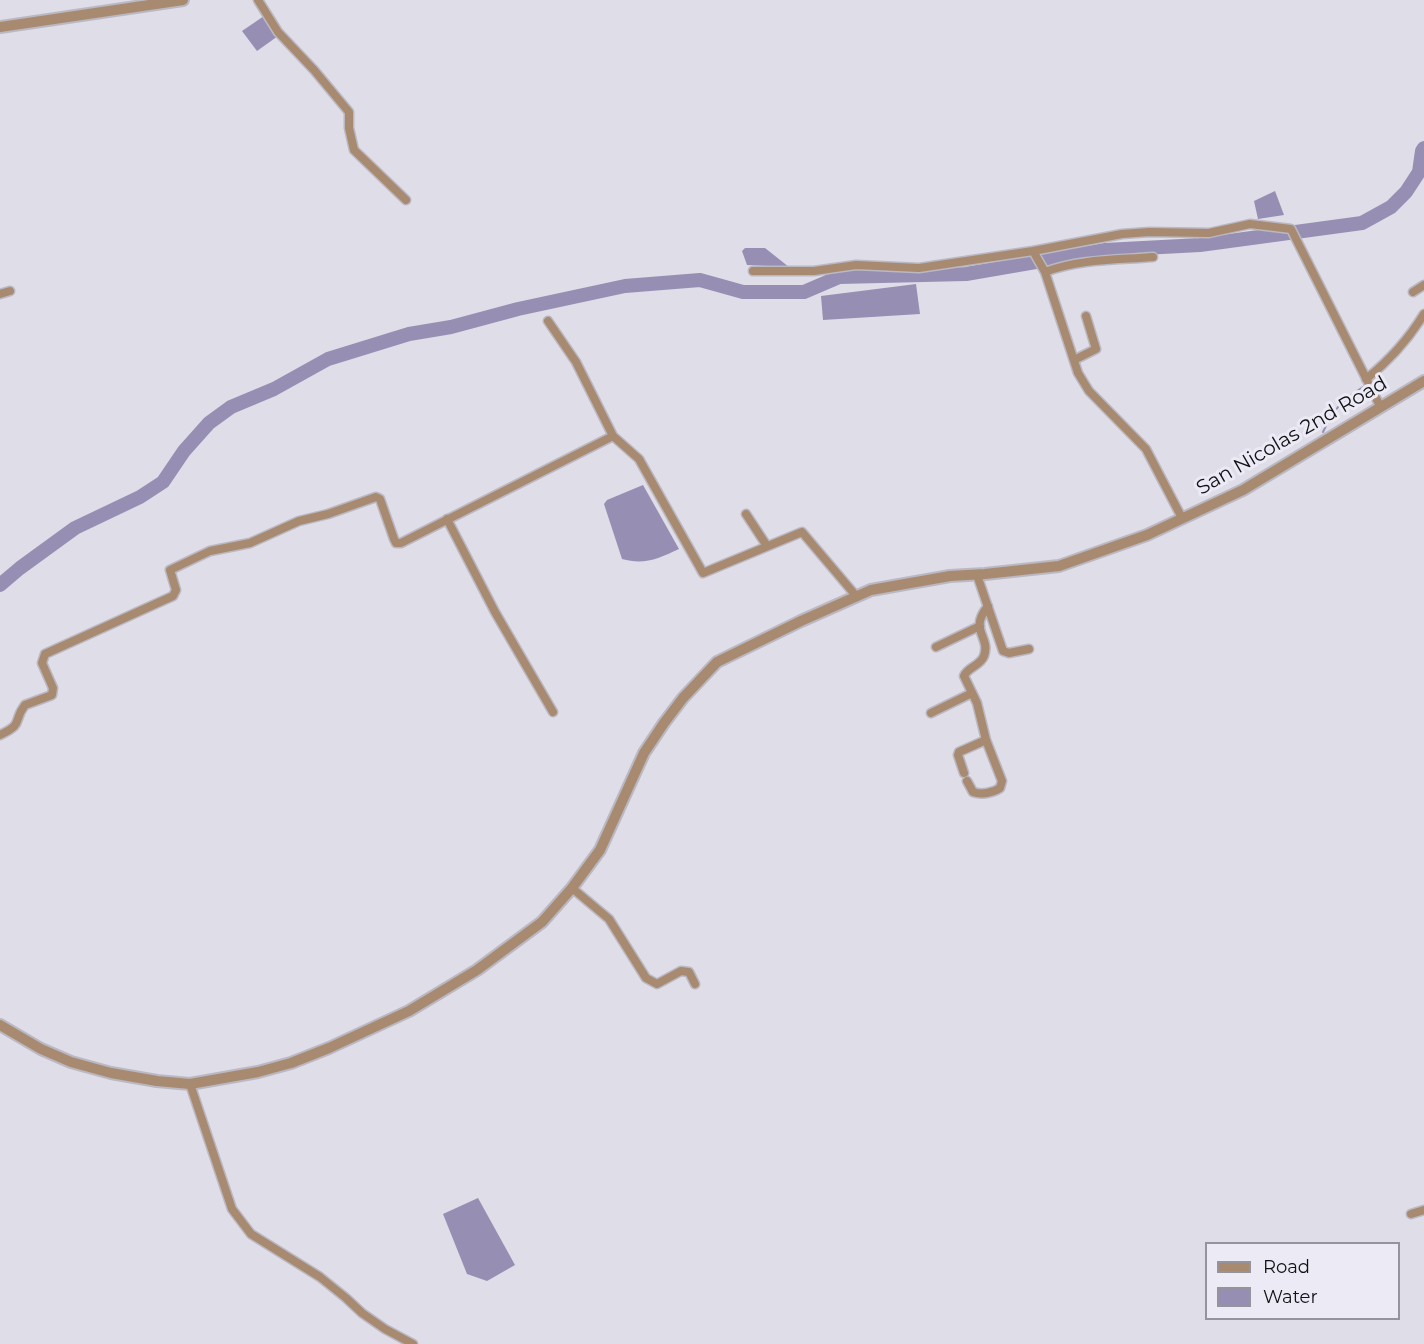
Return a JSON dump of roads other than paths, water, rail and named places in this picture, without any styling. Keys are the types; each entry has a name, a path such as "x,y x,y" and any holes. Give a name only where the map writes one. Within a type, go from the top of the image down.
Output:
{"street":[{"path":"0,27 183,0"},
{"path":"258,0 278,32 349,112 349,128 354,150 406,200"},
{"path":"753,271 814,271 856,265 919,268 1034,253 1122,234 1209,233 1250,224 1291,229 1380,406"},
{"path":"1034,253 1043,269 1078,373 1089,391 1146,449 1182,518"},
{"path":"1043,269 1089,261 1153,257"},
{"path":"1413,292 1424,285"},
{"path":"0,294 10,291"},
{"path":"1368,382 1394,355 1424,314"},
{"path":"1074,360 1096,349 1086,316"},
{"path":"548,321 576,362 613,436 639,459 703,573 802,532 857,597"},
{"name":"San Nicolas 2nd Road","path":"0,1025 41,1049 71,1062 111,1073 190,1084 258,1072 291,1063 329,1048 409,1011 477,970 542,922 572,888 600,850 644,753 683,698 717,662 872,590 950,576 1059,566 1147,535 1243,490 1424,381"},
{"path":"0,735 18,724 25,705 52,695 54,692 42,663 45,654 173,596 176,590 170,570 180,565 210,551 250,543 299,521 328,514 371,498 380,499 396,543 401,543 613,436"},
{"path":"746,514 767,546"},
{"path":"447,519 495,612 552,711"},
{"path":"977,575 1004,651 1009,653 1029,649"},
{"path":"986,740 959,752 958,755 965,777 973,792 977,794 995,792 1000,788 1002,782 986,740 977,703 964,676 966,671 983,659 985,650 980,615 988,606"},
{"path":"936,647 980,626"},
{"path":"931,713 972,693"},
{"path":"572,888 609,919 646,978 657,984 681,970 689,972 695,984"},
{"path":"190,1084 232,1209 251,1234 320,1277 362,1313 385,1329 413,1344"},
{"path":"1411,1214 1424,1210"}],"water":[{"path":"264,16 278,36 257,51 242,31"},
{"path":"1275,191 1284,215 1258,219 1254,201"},
{"path":"745,248 765,248 789,267 747,265 742,251"},
{"path":"916,284 920,314 823,320 821,296"},
{"path":"643,485 679,549 651,560 630,561 622,559 604,504 607,500"},
{"path":"478,1198 515,1265 487,1281 467,1274 443,1214"}],"waterway":[{"path":"0,585 75,528 140,497 163,482 184,451 209,423 231,407 274,389 328,359 409,334 451,327 518,309 625,286 700,280 743,292 804,292 839,277 966,274 1105,250 1200,245 1362,223 1391,207 1406,192 1419,172 1424,148"},
{"path":"1371,381 1393,360"},
{"path":"1323,432 1340,404 1366,385"}]}
